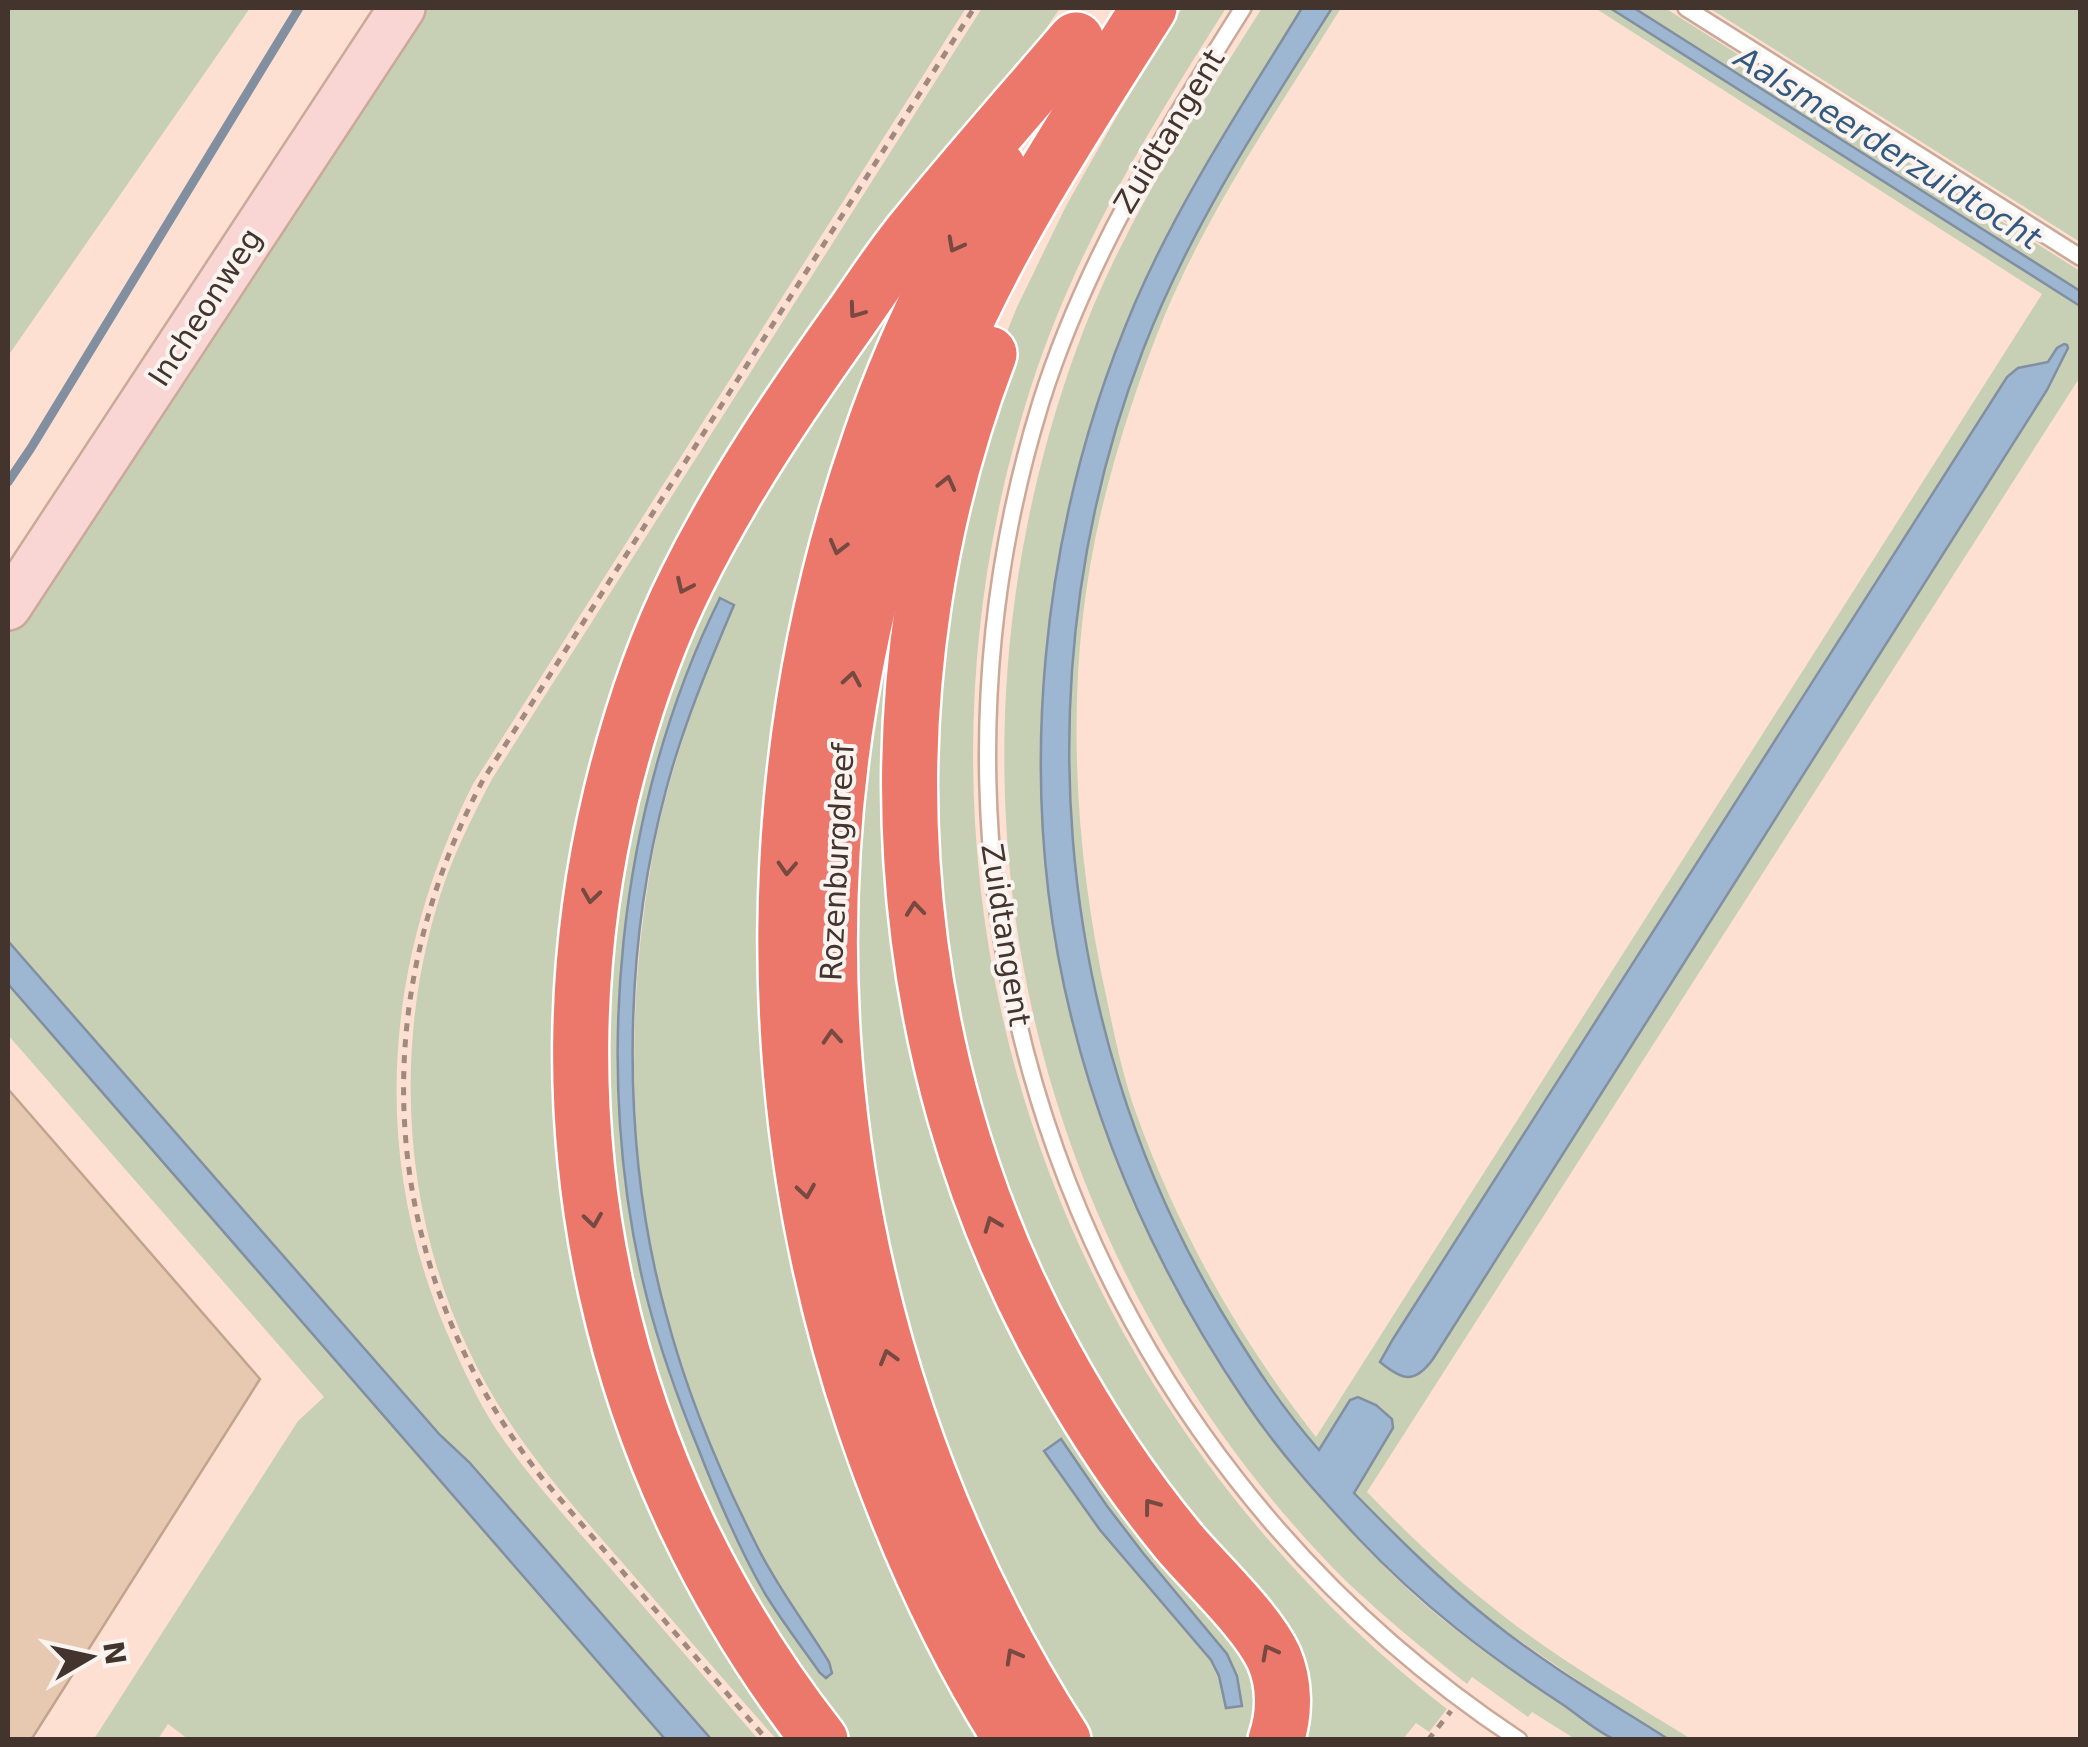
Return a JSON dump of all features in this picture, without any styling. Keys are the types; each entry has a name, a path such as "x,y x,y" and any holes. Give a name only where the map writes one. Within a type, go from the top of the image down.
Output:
{"highway":[{"name":"Rozenburgdreef","path":"1012,1740 957,1643 914,1554 876,1459 832,1314 808,1208 794,1108 787,1006 786,889 794,773 812,657 870,438 944,266 1001,163 1096,37 1149,8"},
{"name":"Rozenburgdreef","path":"1063,1740 1012,1654 957,1544 925,1467 886,1353 858,1236 839,1116 830,1011 829,892 850,688 873,582 903,480 938,387 980,291 1022,211 1096,37"},
{"path":"820,1740 746,1636 702,1556 648,1436 618,1340 595,1237 582,1117 581,1016 590,904 616,774 646,677 684,584 730,498 796,396 913,232 1096,37"},
{"path":"1096,37 972,398 942,503 924,593 911,698 908,805 914,906 943,1071 959,1129 1006,1258 1056,1361 1117,1459 1156,1514 1253,1626 1274,1657 1283,1700 1276,1740"}],"street":[{"name":"Incheonweg","path":"8,607 402,8"}],"lane":[{"name":"Zuidtangent","path":"1244,8 1164,134 1101,250 1062,342 1025,459 1000,581 988,721 991,849 1008,977 1027,1060 1058,1162 1123,1305 1190,1417 1266,1516 1348,1604 1442,1685 1519,1740"},
{"path":"1686,8 2077,251"}],"green space":[{"path":"8,8 250,8 8,356"},
{"path":"421,8 966,8 473,784 442,853 419,924 404,995 397,1067 398,1139 409,1211 428,1282 456,1353 490,1419 527,1471 758,1739 711,1739 8,941 8,636"},
{"path":"982,8 1060,8 991,110 623,718 583,1218 810,1739 776,1739 550,1477 508,1420 474,1361 447,1298 428,1233 416,1166 411,1098 413,1030 423,962 440,896 463,836 492,779"},
{"path":"1182,8 1226,8 1116,192 1069,288 1030,390 987,574 973,758 988,939 1029,1115 1097,1283 1190,1439 1307,1582 1447,1709 1429,1732 1416,1723 1403,1739 1284,1739 1289,1727 1170,1518 975,1153 917,762 988,379 1017,307 1066,206"},
{"path":"1262,8 1302,8 1213,152 1156,257 1105,385 1074,496 1048,646 1042,794 1056,939 1089,1081 1141,1217 1210,1346 1295,1467 1397,1579 1475,1644 1615,1739 1575,1739 1532,1712 1528,1717 1472,1677 1467,1684 1345,1580 1257,1481 1181,1373 1117,1255 1067,1132 1031,1006 1010,877 1004,746 1013,615 1036,485 1074,356 1112,265 1158,177"},
{"path":"1332,8 1341,8 1202,236 1146,363 1102,508 1081,630 1077,692 1077,755 1086,879 1095,940 1127,1086 1171,1199 1213,1282 1261,1361 1316,1437 2042,294 1595,8 1610,8 2080,306 2080,377 1367,1492 1439,1563 1510,1621 1691,1739 1668,1739 1490,1620 1405,1545 1354,1492 1393,1428 1350,1401 1319,1450 1233,1330 1165,1201 1115,1065 1083,924 1069,780 1075,635 1099,491 1143,350 1183,261 1229,175","holes":["2059,346 2068,346 2047,390 1406,1378 1396,1374 1381,1362 1393,1339 2007,377 2018,368 2048,362"]},
{"path":"1634,8 1665,8 2080,271 2080,291"},
{"path":"1709,8 2080,8 2080,242"},
{"path":"917,242 782,752 996,1739 832,1740 675,1477 589,1086 657,672","holes":["717,603 700,681 662,812 644,910 635,1025 637,1140 652,1254 673,1341 693,1400 742,1516 831,1676 826,1678 767,1596 709,1477 670,1378 647,1297 625,1180 617,1077 623,946 663,744"]},
{"path":"919,572 951,1135 1246,1636 1262,1739 1082,1739 930,1434 849,1060 865,693","holes":["1061,1439 1107,1506 1227,1654 1237,1676 1226,1707 1211,1660 1100,1530 1044,1451"]},
{"path":"8,984 665,1739 189,1740 168,1724 158,1739 94,1739 298,1421 324,1397 8,1035"}],"water":[{"path":"1302,8 1332,8 1229,175 1183,261 1143,350 1105,469 1080,591 1070,714 1073,838 1089,961 1119,1082 1163,1198 1220,1309 1279,1400 1319,1450 1350,1400 1358,1397 1376,1405 1392,1419 1393,1428 1354,1493 1437,1574 1510,1636 1668,1739 1611,1738 1482,1648 1382,1563 1285,1456 1217,1359 1165,1267 1102,1121 1072,1020 1054,931 1044,840 1041,748 1046,657 1058,565 1077,476 1103,388 1153,264 1213,152"},
{"path":"1610,8 1634,8 2080,291 2080,306"},
{"path":"2064,344 2068,348 2047,390 1433,1359 1414,1376 1395,1373 1380,1362 1393,1339 2007,377 2018,368 2048,362"},
{"path":"720,598 734,605 673,766 641,918 633,1052 641,1186 666,1314 694,1403 765,1561 829,1662 832,1673 826,1678 754,1575 720,1503 677,1392 647,1298 630,1212 620,1123 618,1033 624,942 637,851 657,763 685,678"},
{"path":"8,941 711,1739 665,1739 8,984"},
{"path":"1061,1439 1143,1553 1227,1654 1237,1676 1242,1706 1226,1708 1211,1660 1100,1530 1044,1451"}],"building":[{"path":"8,1089 260,1379 31,1740 8,1740"}],"waterway":[{"path":"8,482 299,8"}],"water label":[{"name":"Aalsmeerderzuidtocht","path":"1888,148"}]}
